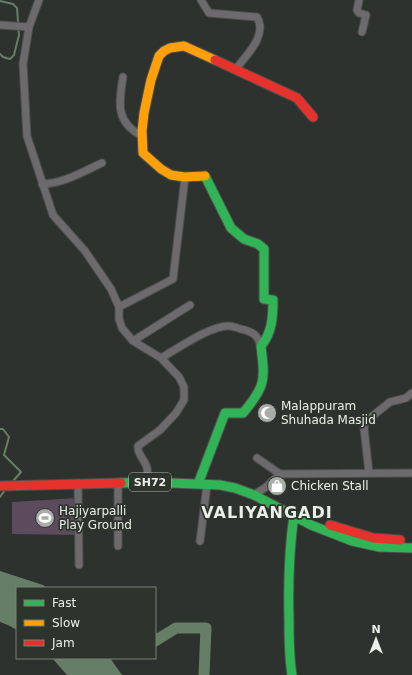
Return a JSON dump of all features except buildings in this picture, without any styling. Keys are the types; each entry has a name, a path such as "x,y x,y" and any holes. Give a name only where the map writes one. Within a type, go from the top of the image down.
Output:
{"street":[{"path":"39,0 26,26 23,64 27,136 53,215 85,251 111,289 119,307 122,328 133,341 161,358 179,378 184,387 184,400 176,413 160,430 137,448 148,469 147,482"},
{"path":"201,0 209,13 257,17 260,21 259,39 236,69"},
{"path":"359,0 357,10 359,13 366,15 362,32"},
{"path":"0,25 26,26"},
{"path":"261,346 268,338 273,319 273,300 264,299 264,249 262,245 244,239 237,235 231,228 206,176 175,176 165,172 143,153 141,129 158,57 166,49 175,46 184,46 297,98 313,116"},
{"path":"123,77 119,104 123,119 132,131 142,136"},
{"path":"42,184 49,184 62,180 102,163"},
{"path":"119,307 172,279 185,177"},
{"path":"133,341 190,305"},
{"path":"161,358 201,335 215,329 228,326 250,331 258,338 261,346 263,361 263,380 261,386 243,413 225,413 224,416 203,485 200,541"},
{"path":"369,473 364,428 365,422 390,402 406,398 412,393"},
{"path":"257,458 280,474 412,473"},
{"path":"254,495 266,487 280,474"},
{"path":"118,482 118,546"},
{"name":"SH72","path":"0,486 118,482 220,485 235,488 254,495 294,515 310,525 352,541 379,547 412,548"},
{"path":"78,483 79,565"},
{"path":"292,675 290,661 289,570 290,534 294,515"},
{"name":"SH72","path":"294,515 373,538 412,541"}],"shaded area":[{"name":"Hajiyarpalli Play Ground","path":"79,498 77,535 12,534 12,502"},
{"path":"0,571 46,587 16,587 16,629 0,622"},
{"path":"53,659 111,659 122,675 67,675"}],"waterway":[{"path":"0,1 13,4 17,8 19,35 14,55 10,59 3,57 0,54"},
{"path":"0,429 3,429 9,437 4,455 21,472 14,480"},
{"path":"0,497 5,490"},
{"path":"156,640 176,628 206,628 204,675"}],"traffic: fast":[{"path":"198,484 225,413 243,413 251,404 260,389 263,375 261,346 270,330 273,306 273,300 264,299 264,249 258,244 244,239 231,228 205,176"},
{"path":"121,483 147,482 220,485 235,488 254,495 311,525 352,541 379,547 412,548"},
{"path":"292,675 289,648 289,593 290,554 294,515"}],"traffic: slow":[{"path":"205,176 184,177 171,175 161,169 143,153 142,131 151,80 159,56 164,51 170,48 184,46 215,60"}],"traffic: jam":[{"path":"215,60 297,98 313,117"},
{"path":"0,486 121,483"},
{"path":"330,525 373,538 400,540"}],"place":[{"name":"Malappuram Shuhada Masjid","path":"267,413"},
{"name":"Chicken Stall","path":"277,486"},
{"name":"Hajiyarpalli Play Ground","path":"45,518"}],"district":[{"name":"VALIYANGADI","path":"267,512"}]}
